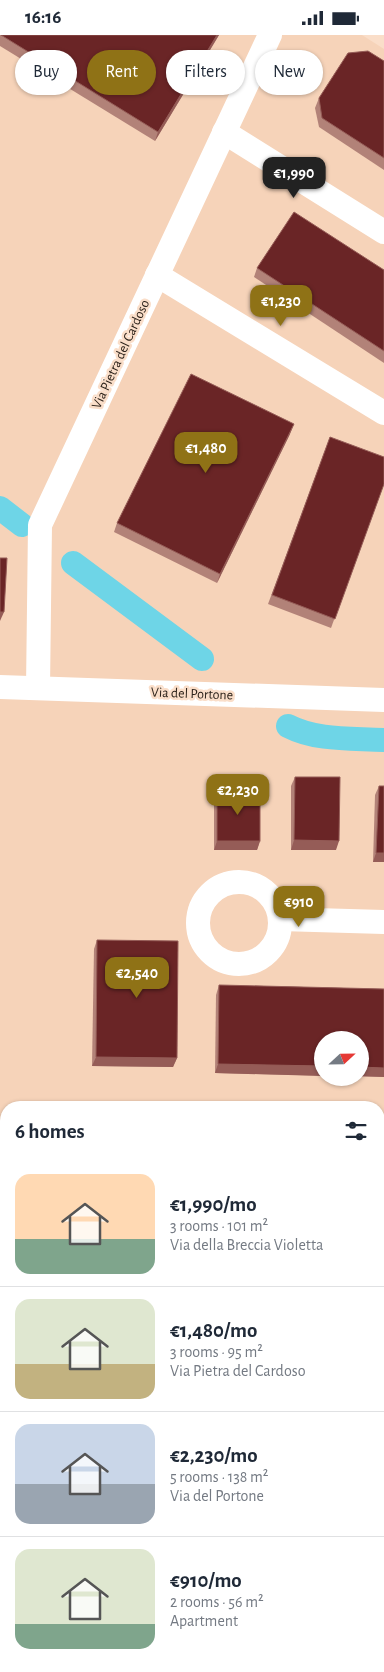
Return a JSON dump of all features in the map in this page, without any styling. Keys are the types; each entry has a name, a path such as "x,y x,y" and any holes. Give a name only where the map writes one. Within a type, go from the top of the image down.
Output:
{"street":[{"name":"Via Pietra del Cardoso","path":"38,688 40,525 270,35"},
{"path":"224,132 384,233"},
{"path":"157,275 384,413"},
{"name":"Via del Portone","path":"0,687 384,700"},
{"path":"280,919 384,922"}],"shaded area":[{"path":"0,35 362,35 384,49 384,1101 0,1101"}],"building":[{"path":"1,35 217,35 208,50 166,50 166,95 181,95 158,132 98,95 156,95 156,50 87,50 87,88 77,82 77,50 25,50"},
{"path":"368,51 384,61 384,158 322,118 319,98 323,95 323,92 348,53"},
{"path":"294,212 384,270 384,351 257,268"},
{"path":"191,374 294,424 220,574 117,523"},
{"path":"330,437 384,457 384,484 335,619 272,595"},
{"path":"0,558 7,558 4,612 0,612"},
{"path":"295,777 340,777 339,841 294,840"},
{"path":"379,786 384,786 384,853 376,853"},
{"path":"217,792 260,792 260,841 217,841"},
{"path":"97,940 178,941 177,1058 96,1057"},
{"path":"219,985 384,989 384,1068 369,1067 369,1031 314,1031 314,1066 218,1064"}],"waterway":[{"path":"0,508 22,525"},
{"path":"73,563 202,659"},
{"path":"288,726 299,731 323,736 384,740"}]}
